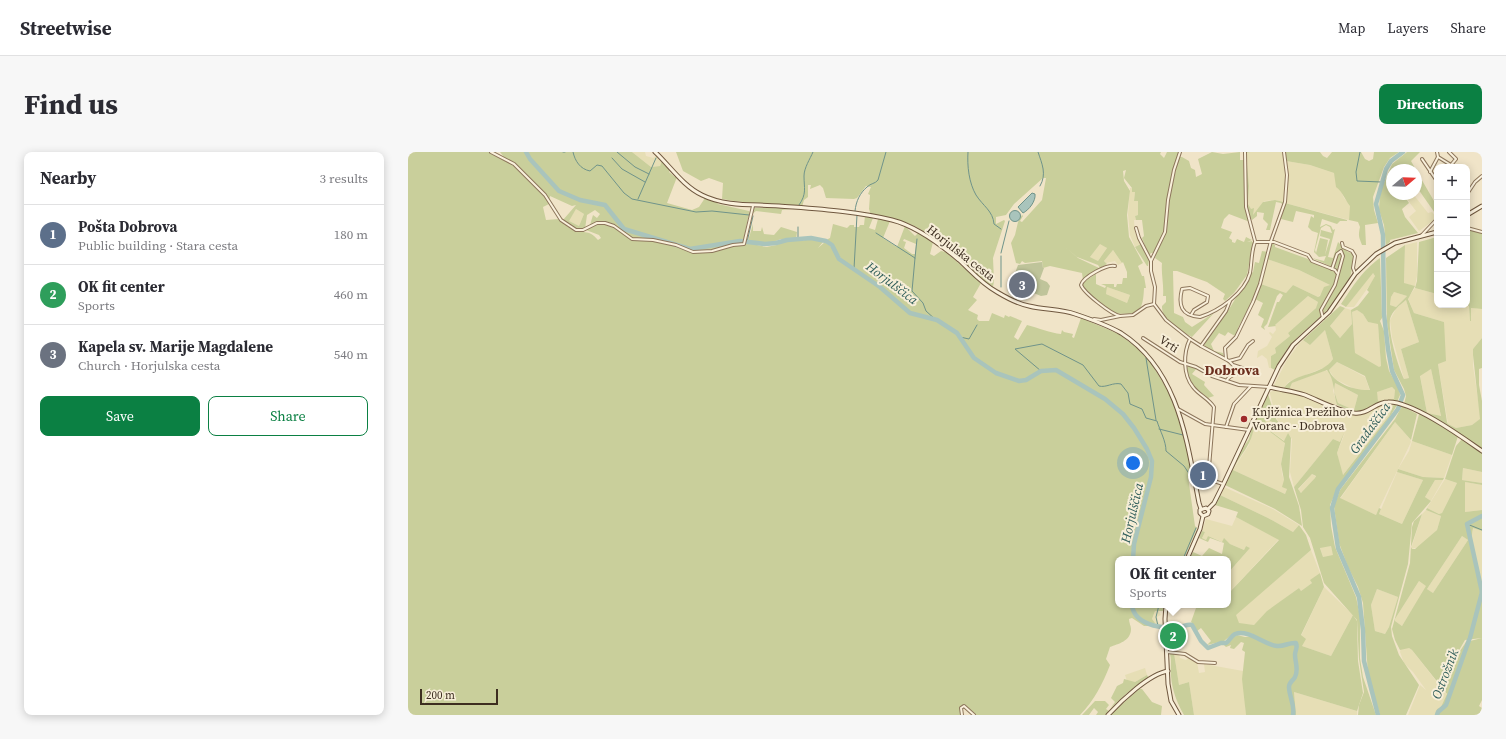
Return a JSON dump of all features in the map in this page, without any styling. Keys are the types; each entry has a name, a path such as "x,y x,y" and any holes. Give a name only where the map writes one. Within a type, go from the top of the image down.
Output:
{"street":[{"path":"491,152 514,164 545,195 561,220 576,230 583,230 597,223 605,223 614,226 632,239 653,240 676,245 693,252 712,251 733,244 744,244 753,206"},
{"name":"Horjulska cesta","path":"655,152 674,172 700,194 716,199 753,206 777,206 846,212 900,222 938,244 985,284 1013,300 1030,306 1069,312 1121,334 1146,354 1162,377 1178,409 1190,448 1201,509"},
{"path":"1180,152 1176,162 1168,200 1165,232 1151,261 1151,271 1155,286 1154,304 1166,320 1190,339 1245,371 1230,376 1227,380"},
{"path":"1201,346 1226,311 1231,300 1248,278 1255,242 1246,207 1245,152"},
{"path":"1227,360 1225,348 1233,341 1239,331 1260,284 1271,241 1287,192 1284,152"},
{"path":"1430,172 1438,157 1437,152"},
{"path":"1438,157 1451,165 1456,159 1449,152"},
{"path":"1422,159 1434,177"},
{"path":"1470,190 1475,182 1482,176"},
{"path":"1470,213 1482,206"},
{"path":"1421,236 1434,223"},
{"path":"1136,228 1139,238 1151,261"},
{"path":"1470,229 1482,232"},
{"path":"1203,516 1208,515 1208,509 1214,503 1269,387 1287,353 1299,338 1323,318 1335,305 1355,274 1376,254 1391,245 1434,233"},
{"path":"1255,242 1271,241 1308,254 1312,261 1332,269 1337,273"},
{"path":"1342,243 1343,247 1352,251 1355,256 1355,274"},
{"path":"1323,318 1321,310 1332,291 1343,256 1341,252 1337,254 1332,269"},
{"path":"1115,266 1103,267 1083,280 1082,285 1084,291 1112,313 1120,316"},
{"path":"1191,315 1194,310 1207,302 1208,296 1184,287 1182,292 1182,309 1191,315 1204,316 1231,300"},
{"path":"1090,320 1105,320 1137,314 1146,306 1154,304"},
{"name":"Vrti","path":"1143,338 1185,364"},
{"path":"1190,339 1186,352 1185,364 1190,383 1214,407 1208,479 1223,484"},
{"path":"1227,360 1240,358 1248,345 1253,341"},
{"path":"1185,364 1196,367 1212,376 1239,385 1269,387 1305,395 1318,401 1352,412 1368,411 1386,402 1394,402 1406,406 1439,422 1482,451"},
{"path":"1226,427 1234,404 1252,386"},
{"path":"1178,409 1199,422 1213,426 1249,430"},
{"path":"1188,556 1200,529 1203,516 1200,513 1201,509 1208,509"},
{"path":"1166,608 1165,630 1170,696 1179,715"},
{"path":"1167,652 1185,654 1198,662 1215,663"},
{"path":"1108,715 1124,699 1146,682 1161,672 1168,670"},
{"path":"962,715 961,708 964,706 974,715"}],"shaded area":[{"path":"632,152 645,152 646,156 653,158 657,155 662,161 660,166 651,167"},
{"path":"1283,152 1286,169 1284,202 1275,200 1264,201 1253,216 1248,204 1249,186 1246,153"},
{"path":"1286,161 1310,165 1334,173 1344,198 1351,206 1349,220 1285,203 1287,182"},
{"path":"1130,188 1132,188 1135,192 1134,201 1138,201 1138,215 1135,216 1136,220 1134,220 1135,233 1141,244 1135,247 1130,235 1128,214"},
{"path":"1408,200 1418,200 1428,213 1432,212 1434,214 1434,220 1419,231 1409,217 1416,211"},
{"path":"576,209 584,214 579,226 568,221"},
{"path":"1417,242 1417,276 1415,286 1404,284 1405,245"},
{"path":"1100,243 1107,248 1098,261 1090,257"},
{"path":"1113,250 1122,263 1118,265 1115,261 1106,263 1104,261"},
{"path":"1267,259 1299,270 1330,285 1318,297 1293,285 1286,293 1261,284"},
{"path":"1372,272 1375,276 1372,282 1354,307 1346,307"},
{"path":"1107,287 1130,295 1127,303 1106,294"},
{"path":"1415,288 1434,293 1434,308 1469,308 1470,321 1471,308 1482,309 1482,338 1473,349 1473,366 1481,419 1472,425 1456,428 1448,424 1438,364 1444,333 1444,322 1414,313 1408,298"},
{"path":"1394,292 1407,296 1396,307 1390,305 1391,297"},
{"path":"1308,296 1318,302 1317,307 1288,333 1290,336 1275,348 1276,353 1271,356 1271,368 1269,368 1267,359 1262,355 1257,358 1258,351 1267,346 1272,337 1269,333 1270,332 1273,334 1276,330 1275,325"},
{"path":"1406,300 1419,342 1401,349 1409,378 1404,379 1392,337 1390,320 1396,309"},
{"path":"1345,308 1351,310 1352,324 1340,338 1330,326"},
{"path":"1357,310 1363,314 1368,322 1378,323 1381,366 1379,368 1355,354 1352,312"},
{"path":"1325,330 1333,359 1328,366 1288,382 1284,388 1274,385 1287,360 1299,344 1303,340 1310,345"},
{"path":"1337,362 1365,377 1370,391 1355,389 1335,379 1329,370"},
{"path":"1431,369 1441,417 1427,413 1420,375"},
{"path":"1325,370 1329,372 1334,382 1333,391 1337,405 1289,390 1292,383"},
{"path":"1335,383 1358,395 1354,410 1338,403 1334,391"},
{"path":"1392,387 1395,390 1394,400 1378,401 1376,392"},
{"path":"1275,390 1299,395 1323,405 1359,414 1365,413 1381,405 1394,404 1389,416 1342,476 1337,453 1345,433 1340,442 1333,439 1294,487 1290,472 1292,439 1277,419 1270,394 1270,392"},
{"path":"1266,417 1288,433 1285,441 1265,427"},
{"path":"1395,422 1411,442 1376,515 1340,499"},
{"path":"1255,425 1269,431 1285,442 1281,464 1282,474 1287,489 1285,494 1233,470 1249,445"},
{"path":"1412,441 1452,455 1444,478 1423,477 1398,469 1409,451"},
{"path":"1463,468 1482,472 1482,483 1462,480"},
{"path":"1397,472 1423,480 1402,524 1379,514"},
{"path":"1312,474 1316,477 1302,493 1298,490"},
{"path":"1445,479 1457,483 1442,513 1439,514 1427,508"},
{"path":"1435,480 1443,480 1431,501 1425,497"},
{"path":"1465,482 1482,485 1482,510 1465,512"},
{"path":"1224,487 1273,509 1299,525 1293,532 1220,495"},
{"path":"1426,510 1441,516 1437,530 1419,547 1411,549 1422,514"},
{"path":"1236,517 1279,539 1231,591 1231,570 1250,548 1246,546 1244,550 1230,544 1224,539 1223,542 1208,536 1206,540 1202,538 1205,532 1202,531 1206,519 1232,526"},
{"path":"1473,528 1482,531 1482,586 1471,540"},
{"path":"1462,536 1468,540 1433,593 1427,589"},
{"path":"1331,546 1334,556 1323,557 1320,547"},
{"path":"1311,550 1320,573 1311,580 1312,583 1301,591 1299,588 1268,611 1254,625 1239,624 1235,615"},
{"path":"1419,581 1427,586 1402,626 1395,621 1395,619"},
{"path":"1324,587 1353,615 1331,656 1302,646 1301,636"},
{"path":"1377,589 1398,597 1389,627 1385,634 1375,631 1371,605"},
{"path":"1158,610 1161,615 1157,617 1158,622 1160,625 1163,624 1163,629 1151,626 1153,625 1152,619 1155,611"},
{"path":"1401,648 1409,648 1412,650 1447,695 1441,707 1437,709 1435,715 1408,715 1420,685 1426,690 1413,672 1404,663 1400,652"},
{"path":"1174,653 1179,654 1180,658 1186,660 1189,657 1197,662 1199,673 1205,672 1204,664 1243,671 1246,715 1194,715 1189,682 1179,685"},
{"path":"1145,668 1147,675 1135,682 1127,681 1125,675"},
{"path":"1294,692 1357,711 1357,715 1296,715"}],"green space":[{"path":"408,152 490,152 507,161 500,152 526,152 529,159 544,175 546,174 531,160 528,152 632,152 651,167 660,166 662,161 670,170 669,172 677,177 667,203 692,210 699,207 705,198 716,201 718,204 749,211 750,214 743,242 766,247 777,245 783,241 811,239 823,242 818,248 825,242 834,249 838,260 844,262 834,247 826,240 830,238 833,224 847,228 850,225 859,227 860,225 864,225 865,216 873,218 869,228 875,230 878,219 890,221 883,238 897,247 905,226 915,236 918,233 933,242 930,254 934,256 941,251 946,252 981,283 973,297 977,300 968,310 978,315 977,319 979,321 989,321 992,313 1004,318 1005,315 1010,316 1022,321 1014,337 1018,340 1027,325 1061,334 1062,330 1073,334 1072,337 1074,338 1081,318 1119,334 1135,346 1150,361 1171,396 1180,418 1193,475 1188,477 1195,526 1197,528 1185,556 1115,556 1115,608 1164,608 1163,611 1155,611 1152,619 1155,623 1151,626 1144,626 1132,618 1129,619 1131,629 1129,636 1124,641 1110,647 1106,659 1110,665 1098,692 1080,715 975,715 965,705 962,705 960,709 961,715 408,715","holes":["550,196 572,206 576,205 563,220 575,230 585,229 587,215 595,210 600,214 597,218 593,215 590,225 601,222 611,226 599,223 586,230 599,235 601,238 598,240 591,234 576,231 570,228 559,219 546,220 543,207 549,204","576,209 584,214 579,226 569,221","904,239 916,244 915,254 912,254 904,248 906,242 903,241"]},
{"path":"676,152 1161,152 1160,154 1164,158 1167,152 1180,152 1168,191 1170,192 1164,233 1154,253 1151,253 1149,256 1142,238 1144,236 1142,220 1136,220 1135,216 1138,215 1138,201 1134,201 1135,192 1132,192 1132,188 1124,178 1126,170 1123,171 1124,181 1130,191 1127,215 1129,237 1143,263 1138,266 1142,276 1144,276 1146,288 1144,288 1141,307 1138,311 1129,314 1114,313 1100,304 1087,291 1082,283 1096,274 1096,284 1105,288 1106,286 1101,284 1114,284 1114,287 1116,287 1117,284 1122,284 1123,278 1127,278 1127,272 1123,262 1122,263 1113,250 1104,261 1107,264 1100,268 1098,265 1077,257 1065,247 1078,258 1099,268 1095,273 1083,280 1082,273 1050,266 1043,268 1042,261 1025,263 1022,261 1020,264 1016,263 1011,243 1015,235 1018,222 1022,215 1023,216 1020,221 1022,222 1042,200 1046,178 1043,178 1014,204 1006,215 996,217 996,224 1004,220 1005,221 993,258 993,287 972,271 943,245 922,230 905,222 871,215 869,209 870,195 868,194 871,187 866,186 857,198 854,199 826,198 823,188 820,185 810,189 811,185 808,185 808,197 804,200 802,207 752,203 722,199 723,183 709,178 701,181 683,171","holes":["1100,244 1107,248 1098,261 1090,257","1107,287 1130,295 1127,303 1106,294"]},
{"path":"1212,152 1223,154 1240,152 1240,160 1244,160 1245,205 1250,222 1229,214 1224,219 1221,228 1232,232 1229,238 1232,242 1235,243 1237,239 1244,242 1246,237 1252,240 1247,242 1252,241 1253,243 1247,275 1234,293 1225,301 1223,299 1225,294 1207,282 1177,271 1173,271 1174,313 1183,317 1185,322 1192,327 1214,313 1192,337 1172,324 1165,316 1162,306 1166,302 1166,296 1163,296 1162,263 1155,258 1158,247 1166,232 1167,207 1179,157 1189,161 1191,168 1195,170 1196,177 1202,174 1198,159"},
{"path":"1246,152 1250,152 1246,153 1249,186 1248,204 1251,209 1254,208 1253,215 1263,202 1275,200 1284,202 1283,205 1276,202 1270,230 1266,230 1268,224 1263,219 1264,213 1257,212 1257,216 1252,220 1249,214 1245,188"},
{"path":"1284,152 1320,152 1327,158 1332,152 1361,152 1365,159 1369,161 1373,159 1374,152 1399,152 1390,158 1384,167 1373,197 1374,210 1378,223 1365,225 1366,245 1362,245 1360,240 1360,227 1358,222 1349,220 1350,206 1336,187 1334,173 1310,165 1286,161"},
{"path":"1407,152 1420,152 1411,161 1413,164 1392,164"},
{"path":"1386,178 1386,200 1407,200 1409,203 1402,209 1405,217 1418,233 1390,240 1390,242 1386,245 1384,225 1379,210 1380,192"},
{"path":"1422,180 1434,201 1434,212 1422,195"},
{"path":"1285,203 1347,220 1340,221 1337,224 1322,219 1320,227 1326,224 1331,226 1333,230 1335,229 1328,257 1333,258 1338,242 1348,252 1353,253 1354,259 1350,279 1345,289 1330,307 1293,342 1284,353 1275,370 1271,368 1271,356 1276,353 1275,348 1290,336 1288,333 1316,308 1318,302 1308,296 1275,325 1276,326 1268,327 1277,302 1279,302 1283,295 1280,293 1277,296 1267,324 1264,327 1265,330 1261,327 1264,319 1258,315 1263,303 1255,299 1261,284 1286,293 1293,285 1318,297 1320,296 1324,287 1330,285 1299,270 1267,259 1272,243 1275,247 1308,259 1329,269 1330,266 1312,258 1324,261 1326,256 1319,257 1314,252 1318,233 1312,231 1308,227 1311,216 1314,218 1314,215 1296,211 1293,222 1281,219","holes":["1326,225 1330,227 1332,233 1321,230 1320,236 1330,239 1325,255 1328,240 1320,238 1316,253 1315,250 1321,228"]},
{"path":"775,207 791,209 782,210 781,214 756,211 752,214 754,208"},
{"path":"753,224 753,231 761,231 762,227 764,234 774,235 781,227 797,232 796,239 781,239 770,243 748,241"},
{"path":"1470,230 1482,233 1482,309 1471,308 1470,321"},
{"path":"1434,238 1434,293 1415,288 1417,281 1419,242"},
{"path":"1141,244 1149,260 1148,266 1135,247"},
{"path":"1405,245 1404,283 1415,286 1408,299 1414,313 1444,322 1446,361 1438,364 1447,422 1456,428 1472,425 1480,419 1473,349 1482,338 1482,368 1479,369 1479,385 1482,401 1482,449 1460,434 1404,404 1406,396 1394,370 1387,322 1386,258","holes":["1394,292 1407,296 1396,307 1390,305 1391,297","1406,300 1419,342 1401,349 1409,378 1404,379 1390,333 1390,319 1396,308","1431,369 1441,416 1427,413 1420,376"]},
{"path":"1262,251 1268,252 1265,263 1256,292 1238,328 1239,329 1235,336 1228,332 1225,336 1219,333 1211,344 1214,351 1223,353 1224,357 1207,349 1204,345 1231,306 1250,274 1253,272 1255,262 1259,263"},
{"path":"1380,258 1382,318 1380,321 1384,331 1386,358 1389,371 1399,388 1400,395 1397,402 1386,401 1367,410 1359,411 1349,410 1337,405 1334,392 1338,403 1354,410 1358,395 1335,383 1334,390 1333,382 1327,370 1292,383 1289,390 1275,387 1274,385 1284,388 1295,379 1322,368 1333,359 1325,330 1310,345 1303,340 1340,306 1345,308 1330,326 1340,338 1352,324 1351,310 1358,306 1369,292 1367,290 1375,276 1373,273 1346,307 1341,304 1358,279","holes":["1357,310 1363,314 1368,322 1378,324 1381,366 1379,367 1355,353 1352,312","1337,362 1365,376 1370,390 1346,386 1340,383 1329,370","1392,387 1395,390 1394,399 1378,401 1377,392"]},
{"path":"1042,262 1044,268 1040,279 1047,282 1050,286 1047,295 1041,296 1011,284 1018,265"},
{"path":"1187,367 1197,368 1192,374 1205,382 1204,385 1214,396 1208,398 1193,386 1187,370"},
{"path":"1268,394 1276,419 1286,431 1266,418 1265,427 1284,441 1288,433 1291,438 1289,477 1299,506 1302,526 1275,509 1225,485 1241,451 1249,439 1251,431","holes":["1255,425 1269,431 1285,443 1281,464 1284,480 1282,487 1287,489 1285,494 1233,470 1250,441"]},
{"path":"1394,404 1397,405 1338,487 1330,505 1331,526 1335,547 1356,597 1360,616 1360,658 1363,677 1376,715 1358,715 1359,705 1364,692 1359,659 1357,620 1324,583 1310,538 1303,527 1301,510 1294,487 1333,439 1340,442 1344,433 1337,453 1343,475 1389,416","holes":["1312,474 1316,476 1315,478 1301,493 1298,489","1331,546 1333,555 1323,557 1320,548"]},
{"path":"1402,406 1417,414 1411,440 1395,422 1340,498 1376,515 1379,508 1381,509 1379,514 1402,524 1423,480 1397,472 1398,469 1423,477 1444,478 1443,480 1435,480 1425,497 1431,501 1412,523 1408,564 1391,627 1392,636 1399,655 1419,685 1406,715 1380,715 1368,674 1363,603 1358,587 1348,567 1339,543 1334,506 1340,490 1395,419","holes":["1377,589 1398,597 1389,627 1385,634 1375,631 1371,605"]},
{"path":"1419,414 1438,423 1458,436 1452,455 1412,441"},
{"path":"1462,439 1482,453 1482,472 1463,468 1462,480 1482,483 1482,485 1465,482 1465,512 1482,510 1482,531 1473,528 1471,540 1482,586 1482,638 1482,700 1479,706 1482,708 1479,715 1435,715 1437,709 1441,707 1447,694 1412,650 1409,648 1400,650 1392,629 1410,563 1412,527 1414,521 1422,514 1411,547 1412,549 1415,549 1437,530 1441,516 1426,510 1427,508 1439,514 1442,513 1457,483 1445,479 1456,446","holes":["1462,536 1468,540 1433,593 1427,589","1419,581 1426,586 1402,626 1395,621 1395,619","1482,638 1466,642 1450,666 1465,640"]},
{"path":"1220,495 1293,532 1299,525 1306,535 1311,550 1236,615 1239,623 1254,625 1267,611 1299,588 1301,591 1312,583 1310,580 1320,573 1324,587 1301,635 1306,639 1302,646 1331,656 1353,615 1357,621 1358,661 1363,693 1357,711 1294,692 1296,715 1246,715 1242,679 1245,652 1242,650 1244,643 1241,642 1234,649 1230,648 1231,645 1226,647 1223,644 1237,635 1245,637 1256,636 1251,633 1235,632 1224,641 1207,645 1211,641 1201,628 1197,631 1191,622 1196,608 1231,608 1231,591 1279,540 1236,517 1238,512 1215,505"},
{"path":"1202,531 1205,532 1202,538 1206,540 1208,536 1222,542 1224,538 1230,544 1244,550 1246,546 1250,548 1231,570 1231,556 1202,556 1209,548 1222,554 1224,543 1210,538 1208,542 1199,538"},
{"path":"1193,552 1202,556 1191,556"},
{"path":"1174,653 1179,685 1189,682 1194,715 1184,715 1175,696 1172,686 1170,654"},
{"path":"1147,675 1149,678 1127,693 1110,709 1115,702 1111,698 1117,686 1123,683 1124,679 1135,682"},
{"path":"1139,689 1142,689 1152,702 1162,706 1161,715 1110,715"},
{"path":"1095,701 1105,701 1109,705 1106,709 1109,711 1105,715 1096,715 1098,712 1094,708 1089,715 1082,715"}],"water":[{"path":"1032,193 1035,194 1033,202 1030,208 1023,213 1018,207"},
{"path":"1015,210 1019,212 1021,216 1019,220 1015,222 1011,220 1009,216 1011,212"}],"waterway":[{"name":"Horjulščica","path":"526,152 530,159 559,191 580,200 605,205 624,229 690,249 740,241 765,244 811,238 826,241 832,245 839,259 880,287 910,313 937,320 957,333 974,358 996,373 1019,381 1026,380 1041,371 1056,370 1105,399 1123,414 1134,428 1147,449 1152,461 1151,477 1134,544 1133,556"},
{"path":"573,152 578,164 586,170 590,171 597,165 602,166 624,193 632,199 696,212 712,211 749,215"},
{"path":"617,152 635,167 649,174"},
{"path":"799,205 804,194 805,170 813,152"},
{"path":"855,211 857,201 862,192 878,180 886,152"},
{"path":"968,152 969,174 976,195 990,212 994,224 1001,229"},
{"path":"1038,152 1043,173 1040,186"},
{"path":"1360,152 1356,172 1357,181 1381,182"},
{"name":"Gradaščica","path":"1378,715 1364,661 1363,630 1359,597 1338,548 1332,508 1338,489 1398,409 1403,395 1392,371 1388,349 1384,314 1383,235 1376,204 1386,169 1391,161 1403,152"},
{"path":"612,158 622,169 645,182"},
{"path":"638,199 656,158"},
{"path":"854,269 857,215"},
{"path":"747,242 753,216"},
{"path":"1001,253 1009,221"},
{"path":"798,227 798,240"},
{"path":"876,233 915,258 912,291 923,303 926,311 936,320"},
{"path":"915,258 917,239"},
{"path":"1001,256 1001,287"},
{"path":"960,337 969,339 977,325"},
{"path":"1041,371 1015,349 1042,344 1083,365 1099,386 1121,384 1128,393 1130,404 1142,409 1146,418 1157,421 1164,440 1166,451 1184,466 1190,475"},
{"path":"1146,358 1156,420"},
{"path":"1159,429 1183,435"},
{"name":"Ostrožnik","path":"1482,516 1467,524 1482,592"},
{"path":"1467,524 1482,530"},
{"path":"1184,556 1196,528"},
{"name":"Ostrožnik","path":"1470,638 1482,592"},
{"name":"Horjulščica","path":"1133,608 1137,617 1149,624 1163,627 1192,625 1201,641 1208,648 1221,643 1226,643 1235,634 1240,633 1251,635 1277,646 1296,643 1297,646 1295,655 1297,672 1289,685 1293,715"},
{"path":"1158,608 1156,617 1158,626"},
{"name":"Ostrožnik","path":"1437,715 1438,712 1446,705 1469,640"}],"place":[{"name":"Kapela sv. Marije Magdalene","path":"1022,285"},
{"name":"Knjižnica Prežihov Voranc - Dobrova","path":"1244,419"},
{"name":"Pošta Dobrova","path":"1203,475"},
{"name":"OK fit center","path":"1173,636"}],"district":[{"name":"Dobrova","path":"1232,370"}]}
